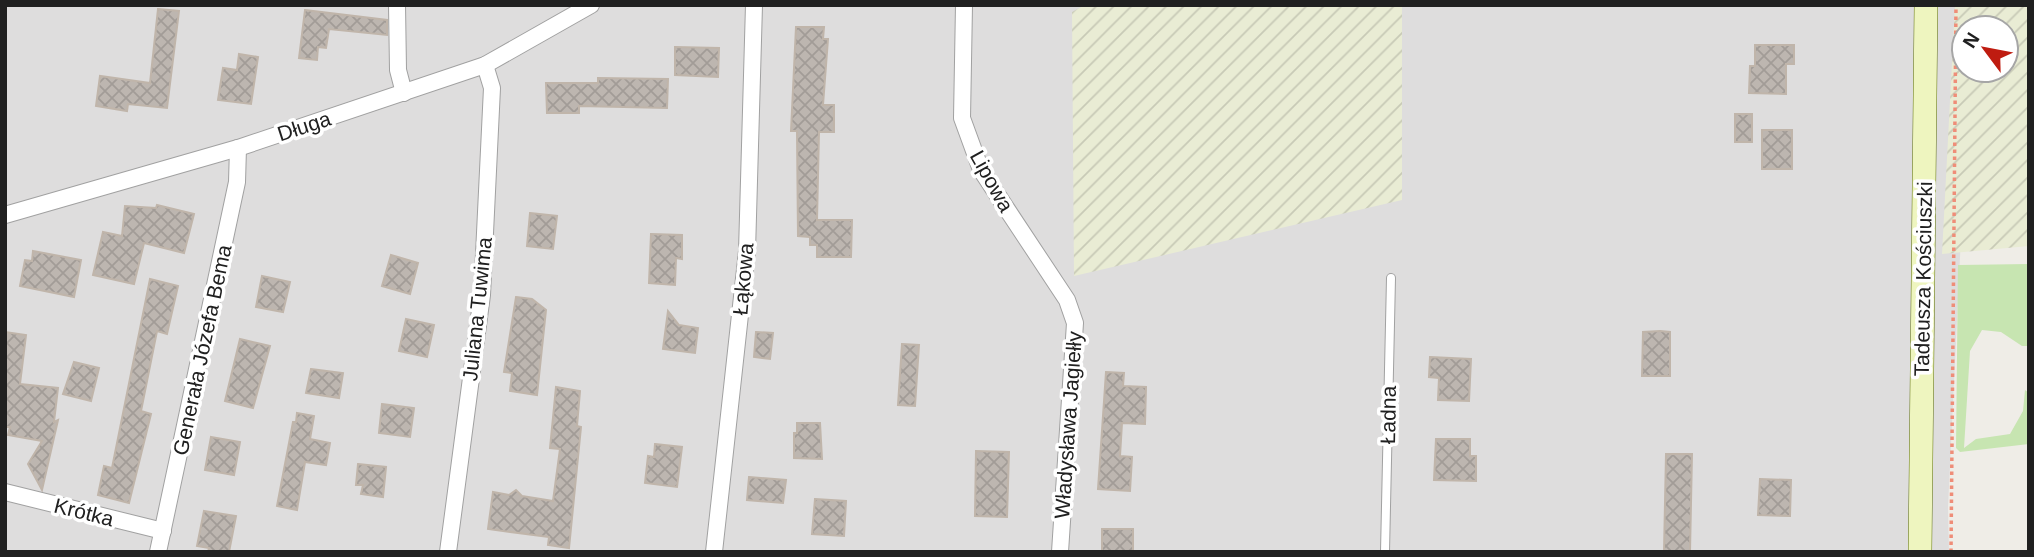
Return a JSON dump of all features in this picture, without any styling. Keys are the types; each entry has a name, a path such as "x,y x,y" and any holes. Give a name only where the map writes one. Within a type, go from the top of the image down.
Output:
{"main road":[{"name":"Tadeusza Kościuszki","path":"1920,552 1926,5"}],"street":[{"path":"397,5 398,69 404,93"},
{"path":"559,5 566,21"},
{"name":"Długa","path":"5,215 238,148 485,65 591,5"},
{"name":"Łąkowa","path":"714,552 747,251 754,5"},
{"name":"Lipowa","path":"964,5 962,118 981,170 1067,300"},
{"name":"Juliana Tuwima","path":"448,552 482,295 492,88 485,65"},
{"name":"Generała Józefa Bema","path":"158,552 237,182 238,148"},
{"name":"Władysława Jagiełły","path":"1060,552 1075,323 1067,300"},
{"name":"Krótka","path":"5,492 163,531"}],"lane":[{"name":"Ładna","path":"1385,552 1391,278"}],"path":[{"path":"1951,552 1956,5"}],"shaded area":[{"path":"5,5 1972,5 1969,14 1950,14 1950,84 1968,84 1948,507 1949,552 5,552"}],"green space":[{"path":"1085,5 1402,5 1402,200 1074,276 1072,12"},
{"path":"1955,5 2029,5 2029,246 1942,254 1951,84 2020,84 2020,14 1955,14"},
{"path":"2029,264 2029,346 2022,346 2001,332 1982,330 1970,351 1964,448 1976,439 2010,434 2023,411 2025,390 2029,393 2029,444 1960,452 1956,448 1958,265"}],"building":[{"path":"158,9 179,11 167,108 128,104 127,111 96,106 100,76 150,83"},
{"path":"305,10 387,20 387,35 329,29 326,48 318,47 317,60 299,58"},
{"path":"796,27 824,27 823,39 828,39 823,105 834,105 834,132 819,132 817,220 852,220 851,257 817,257 817,245 810,245 810,237 798,236 797,131 791,131"},
{"path":"1755,45 1794,45 1794,64 1786,64 1786,94 1749,93 1750,66 1755,66"},
{"path":"675,47 719,48 718,77 675,75"},
{"path":"239,54 258,57 251,104 218,100 223,68 237,70"},
{"path":"598,78 668,79 667,108 579,106 579,113 547,113 546,83 598,83"},
{"path":"1735,114 1752,114 1752,142 1735,142"},
{"path":"1762,130 1792,130 1792,169 1762,169"},
{"path":"157,205 194,214 184,253 144,243 134,284 93,275 103,232 122,236 125,206 156,208"},
{"path":"530,213 557,216 553,249 527,246"},
{"path":"651,234 682,235 682,259 676,258 675,285 649,283"},
{"path":"33,251 81,260 74,297 20,286 25,260 32,261"},
{"path":"391,255 418,263 410,294 382,286"},
{"path":"262,276 290,282 283,312 256,307"},
{"path":"150,279 178,286 167,334 157,331 141,411 151,414 129,503 98,495 104,466 112,468"},
{"path":"516,297 532,299 546,310 537,395 510,391 512,373 504,372"},
{"path":"668,311 679,325 698,328 695,353 663,349"},
{"path":"406,319 434,325 427,357 399,351"},
{"path":"5,332 26,335 20,384 58,388 54,422 58,420 42,490 28,464 42,441 8,435 10,427 5,427"},
{"path":"756,332 773,333 770,359 754,357"},
{"path":"1643,332 1670,332 1670,376 1642,376"},
{"path":"240,339 270,346 253,408 225,401"},
{"path":"902,344 919,345 915,406 898,405"},
{"path":"1430,357 1471,359 1469,401 1438,400 1439,378 1429,377"},
{"path":"74,362 99,368 91,401 63,394"},
{"path":"311,369 343,373 339,398 306,393"},
{"path":"1106,372 1124,373 1123,386 1146,387 1145,424 1122,423 1120,456 1132,457 1130,491 1098,489"},
{"path":"556,387 580,391 577,426 581,427 569,548 548,545 549,537 488,529 493,492 509,495 516,490 522,496 553,501 560,449 550,448"},
{"path":"382,404 414,408 410,437 379,433"},
{"path":"297,413 314,416 310,439 330,443 326,465 305,462 297,510 277,506"},
{"path":"797,423 820,423 822,459 794,458 794,433 797,433"},
{"path":"211,437 240,442 234,475 205,470"},
{"path":"1436,439 1470,439 1470,456 1476,456 1476,481 1434,480"},
{"path":"655,444 682,447 677,487 645,483 648,456 654,457"},
{"path":"976,451 1009,452 1007,517 975,516"},
{"path":"1666,454 1692,454 1690,552 1664,552"},
{"path":"358,464 386,467 383,497 361,494 363,485 356,485"},
{"path":"749,477 786,480 783,503 747,500"},
{"path":"1760,479 1791,480 1790,516 1758,515"},
{"path":"815,499 846,501 844,536 812,534"},
{"path":"204,511 236,516 229,552 208,552 209,548 197,546"},
{"path":"1102,529 1133,529 1133,552 1102,552"}]}
